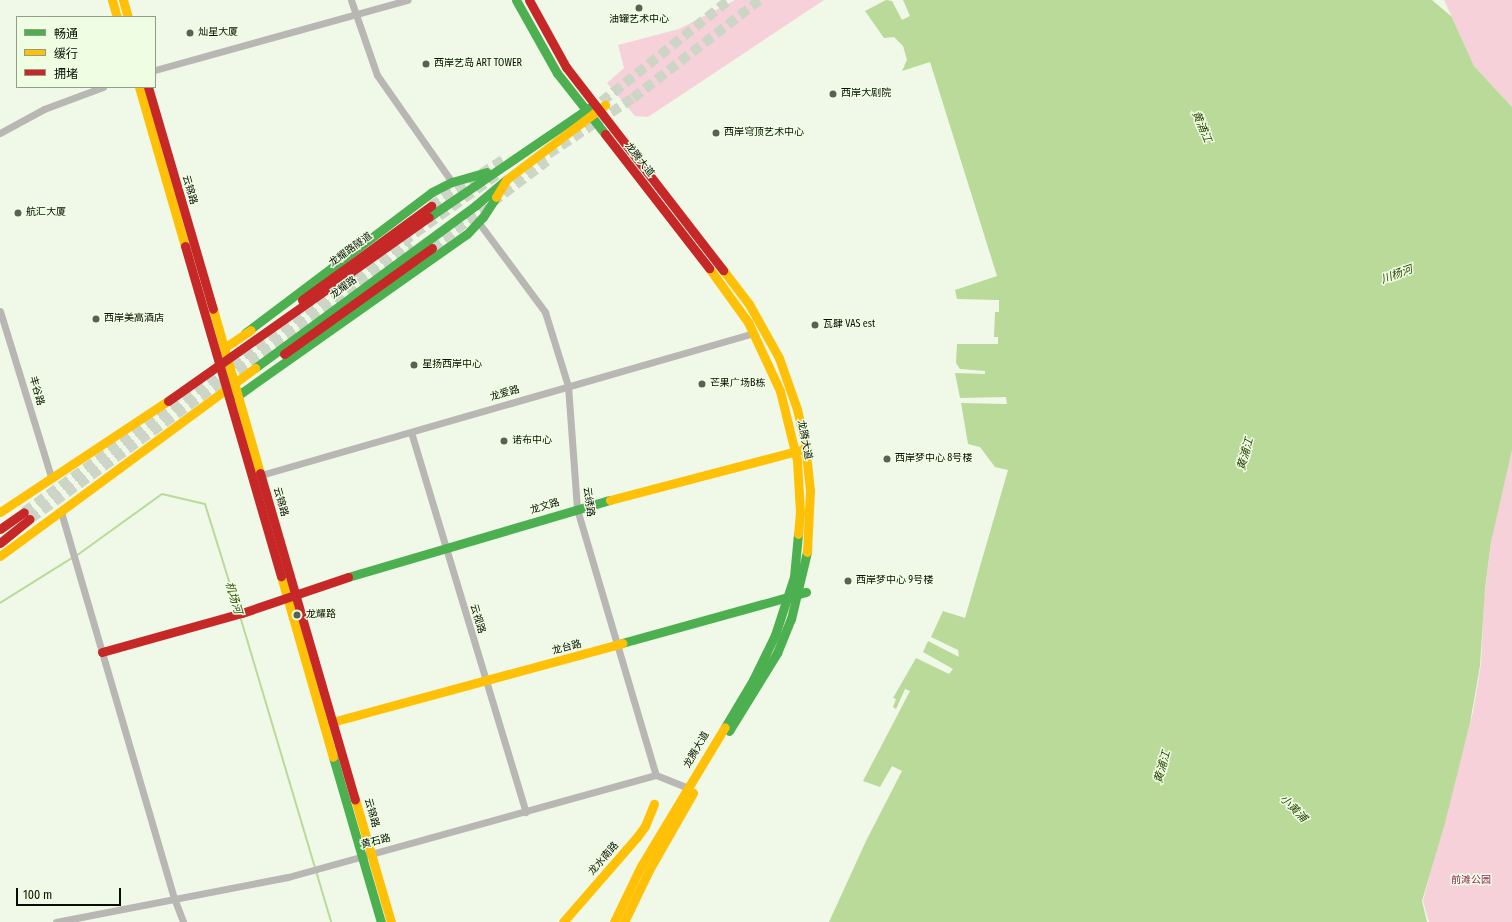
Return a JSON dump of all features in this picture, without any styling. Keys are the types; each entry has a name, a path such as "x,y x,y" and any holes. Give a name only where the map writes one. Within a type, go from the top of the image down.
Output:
{"main road":[{"path":"112,0 117,16"},
{"path":"123,0 128,16"},
{"name":"龙腾大道","path":"516,0 545,54 588,113 722,285 754,333 780,391 795,450 800,512 794,577 798,594"},
{"name":"龙腾大道","path":"529,0 554,48 731,278 758,317 773,344 790,387 809,448 810,525 807,560 798,594 649,870 624,922"},
{"name":"云锦路","path":"139,88 223,362 367,856 391,922"},
{"name":"云锦路","path":"148,88 224,348 223,362"},
{"name":"龙耀路","path":"0,512 51,477 140,421 293,314 465,190 600,106"},
{"name":"龙耀路","path":"0,556 507,179 588,113"},
{"name":"龙耀路","path":"246,333 432,192 452,182 484,174 519,156"},
{"name":"龙耀路","path":"238,396 467,234 479,223 507,179"},
{"name":"龙耀路隧道","path":"251,342 285,312 431,206"},
{"path":"245,375 286,353 432,248"},
{"name":"龙耀路隧道","path":"224,348 246,333 285,312"},
{"path":"256,383 286,353"},
{"name":"云锦路","path":"230,386 238,396 291,595 332,722 367,856 381,922"},
{"name":"龙文路","path":"102,652 239,613 291,595 577,509 795,450 809,448"},
{"path":"0,529 24,512"},
{"path":"0,542 30,519"},
{"name":"龙台路","path":"332,722 616,646 798,594"},
{"name":"龙腾大道","path":"614,922 642,866 692,789"},
{"name":"龙水南路","path":"562,922 637,837 645,826 654,804"}],"street":[{"path":"351,0 377,75 452,182"},
{"path":"156,70 407,0"},
{"path":"0,133 44,109 100,88"},
{"name":"云绣路","path":"479,223 545,312 568,386 577,509 616,646 656,775"},
{"name":"丰谷路","path":"0,311 51,477"},
{"name":"龙爱路","path":"260,475 754,333"},
{"name":"云视路","path":"411,432 526,812"},
{"path":"61,512 174,898 183,922"},
{"path":"656,775 692,789"},
{"name":"黄石路","path":"56,922 303,873 656,775"}],"green space":[{"path":"735,0 824,0 648,117 635,116 607,83 624,68 618,45 679,29"},
{"path":"1444,0 1512,0 1512,107 1474,66"},
{"name":"前滩公园","path":"1512,450 1512,922 1429,922 1423,901 1473,712 1481,664 1484,599 1492,535"}],"water":[{"path":"886,0 892,1 902,20 910,16 903,0 1444,0 1474,66 1512,107 1512,450 1491,542 1485,589 1480,666 1470,723 1445,823 1422,901 1427,922 829,922 866,841 902,771 892,766 880,787 863,781 910,691 905,689 896,709 893,707 896,699 893,698 916,658 949,674 953,669 923,652 928,641 959,657 958,650 931,637 943,611 965,618 1008,470 995,467 980,447 968,444 961,403 1007,404 1006,397 960,398 955,373 985,374 985,371 960,369 956,363 957,344 998,344 998,337 994,337 995,312 999,312 999,300 957,299 955,290 997,276 930,62 902,71 907,60 903,46 894,37 884,38 865,11"}],"pier":[{"path":"1432,0 1444,0 1452,17"}],"waterway":[{"name":"机场河","path":"76,556 162,494 205,504 238,610"},
{"name":"机场河","path":"0,603 72,558"},
{"name":"机场河","path":"240,616 331,922"}],"tunnel":[{"path":"590,111 729,0"},
{"path":"536,162 633,98 760,0"},
{"path":"431,206 506,158"},
{"path":"432,248 547,161"},
{"path":"24,512 498,174"},
{"path":"30,519 412,246"}],"traffic: fast":[{"path":"516,0 557,73 605,134"},
{"path":"429,217 590,107"},
{"path":"245,333 432,192 452,182 487,172"},
{"path":"255,368 476,205 507,179"},
{"path":"237,396 467,234 483,217 496,197"},
{"path":"348,577 610,500"},
{"path":"725,727 753,680 775,635 794,577 798,534"},
{"path":"729,731 777,653 791,619 807,552"},
{"path":"622,643 806,592"},
{"path":"333,757 381,922"}],"traffic: slow":[{"path":"112,0 117,16"},
{"path":"123,0 128,16"},
{"path":"139,88 185,246"},
{"path":"496,197 507,179 605,105"},
{"path":"709,268 748,322 780,391 797,460 800,512 798,534"},
{"path":"723,270 749,304 779,358 797,409 805,445 810,490 807,552"},
{"path":"213,309 260,473"},
{"path":"224,348 251,330"},
{"path":"0,556 255,368"},
{"path":"0,512 168,401"},
{"path":"610,500 801,450"},
{"path":"281,576 333,757"},
{"path":"332,722 622,643"},
{"path":"614,922 641,866 725,727"},
{"path":"624,922 649,870 693,793"},
{"path":"355,799 391,922"},
{"path":"563,922 637,837 645,826 654,804"}],"traffic: jam":[{"path":"529,0 566,67 723,270"},
{"path":"148,88 213,309"},
{"path":"605,134 709,268"},
{"path":"302,300 431,206"},
{"path":"168,401 429,217"},
{"path":"185,246 281,576"},
{"path":"284,354 432,248"},
{"path":"260,473 355,799"},
{"path":"0,529 24,512"},
{"path":"0,543 30,519"},
{"path":"102,652 242,613 348,577"}],"place":[{"name":"油罐艺术中心","path":"639,8"},
{"name":"灿星大厦","path":"190,33"},
{"name":"西岸艺岛 ART TOWER","path":"426,64"},
{"name":"西岸大剧院","path":"833,94"},
{"name":"西岸穹顶艺术中心","path":"716,133"},
{"name":"航汇大厦","path":"18,213"},
{"name":"西岸美高酒店","path":"96,319"},
{"name":"瓦肆 VAS est","path":"815,325"},
{"name":"星扬西岸中心","path":"414,365"},
{"name":"芒果广场B栋","path":"702,384"},
{"name":"诺布中心","path":"504,441"},
{"name":"西岸梦中心 8号楼","path":"887,459"},
{"name":"西岸梦中心 9号楼","path":"848,581"},
{"name":"龙耀路","path":"297,615"}],"water label":[{"name":"黄浦江","path":"1201,127"},
{"name":"川杨河","path":"1397,275"},
{"name":"黄浦江","path":"1246,454"},
{"name":"黄浦江","path":"1163,767"},
{"name":"小黄浦","path":"1293,809"}]}
